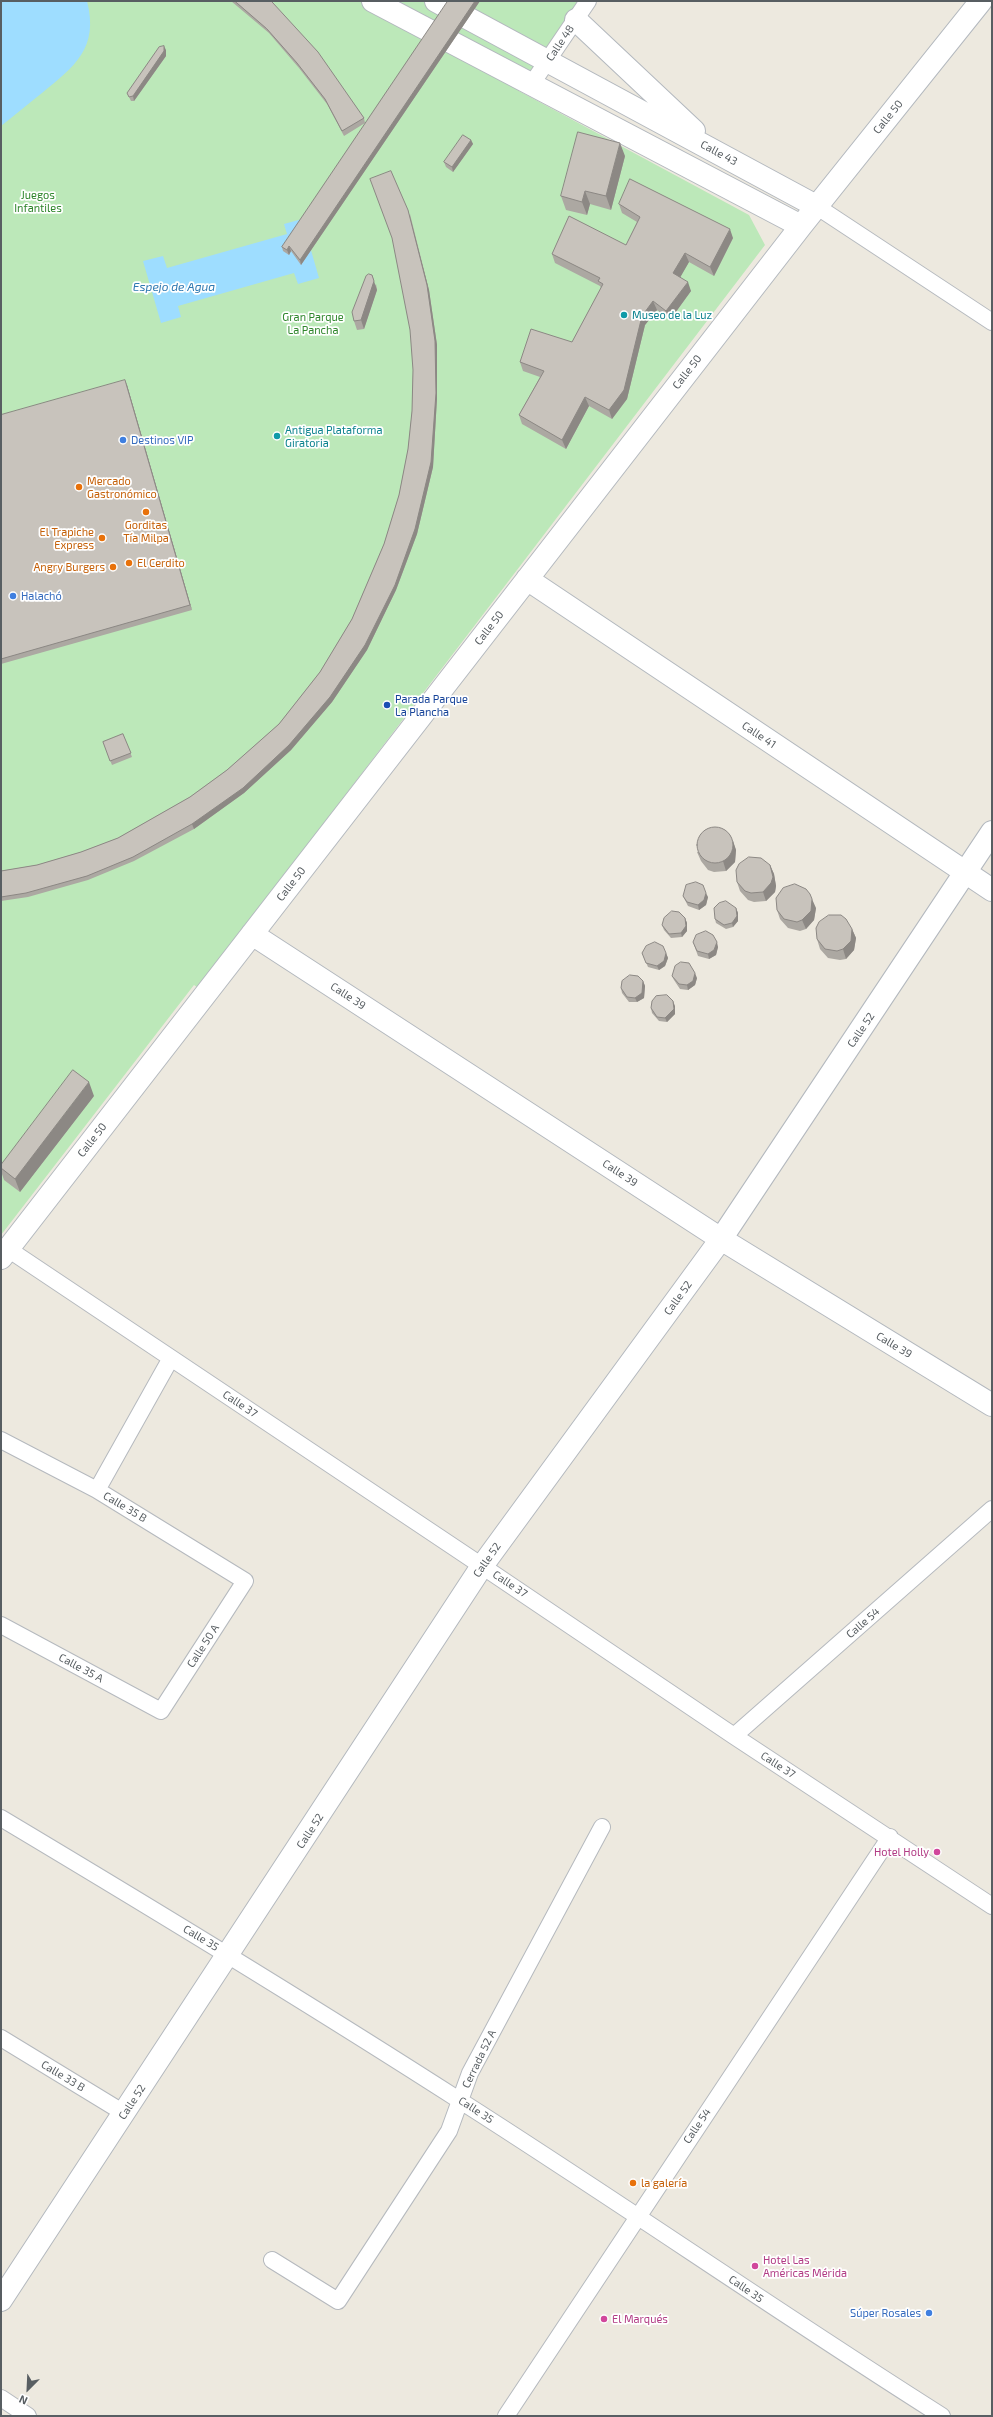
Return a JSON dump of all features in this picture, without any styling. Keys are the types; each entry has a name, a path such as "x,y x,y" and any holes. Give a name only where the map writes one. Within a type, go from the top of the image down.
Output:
{"main road":[{"path":"373,1 801,226"},
{"name":"Calle 43","path":"436,1 816,206"},
{"name":"Calle 50","path":"4,1254 816,206 981,1"},
{"path":"576,20 716,152"},
{"name":"Calle 41","path":"527,579 992,890"},
{"name":"Calle 52","path":"1,2300 229,1955 482,1566 721,1239 992,832"},
{"name":"Calle 39","path":"252,934 721,1239 992,1405"}],"street":[{"name":"Calle 48","path":"532,85 588,1"},
{"name":"Calle 43","path":"816,206 992,322"},
{"name":"Calle 37","path":"4,1254 171,1358 734,1736 890,1837 992,1906"},
{"path":"97,1490 171,1358"},
{"name":"Calle 35 B","path":"1,1440 97,1490 246,1581"},
{"name":"Calle 54","path":"734,1736 992,1509"},
{"name":"Calle 50 A","path":"161,1711 246,1581"},
{"name":"Calle 35 A","path":"1,1626 161,1711"},
{"name":"Calle 35","path":"1,1818 229,1955 460,2100 638,2216 810,2332 942,2416"},
{"name":"Cerrada 52 A","path":"272,2260 338,2301 449,2131 470,2072 602,1827"},
{"name":"Calle 54","path":"506,2416 890,1837"},
{"name":"Calle 33 B","path":"1,2038 124,2113"},
{"path":"1,2398 28,2416"}],"green space":[{"name":"Gran Parque La Pancha","path":"1,1 579,1 519,91 749,215 765,245 198,988 194,985 1,1235"}],"water":[{"path":"1,1 87,1 90,17 90,31 87,44 74,64 65,74 1,126"},
{"name":"Espejo de Agua","path":"302,219 319,278 298,284 294,273 178,306 181,317 161,323 143,261 163,256 167,268 287,234 284,224"}],"building":[{"path":"235,1 271,1 318,52 364,118 342,131 325,99 297,63 267,29"},
{"path":"448,1 475,1 300,260 289,246 287,250 282,247"},
{"path":"164,46 164,51 133,96 129,97 127,93 159,47"},
{"path":"578,132 620,143 606,196 585,191 582,202 561,196"},
{"path":"463,135 471,140 452,167 444,162"},
{"path":"391,171 408,210 427,285 435,341 436,393 431,462 415,529 395,585 365,645 330,697 289,745 243,788 192,824 133,857 87,876 26,893 1,897 1,871 37,865 81,852 118,838 190,797 227,770 279,724 320,672 352,619 384,544 399,495 408,449 412,411 413,370 410,330 392,238 370,179"},
{"name":"Museo de la Luz","path":"630,179 730,229 710,267 685,253 673,273 688,282 666,311 653,301 642,316 624,390 609,410 585,397 562,440 519,415 544,371 520,362 531,329 572,342 603,284 598,281 600,278 552,254 569,216 626,245 640,217 619,204"},
{"path":"369,274 372,275 374,281 361,320 354,321 352,312 366,276"},
{"name":"Mercado Gastronómico","path":"125,380 190,605 1,659 1,415"},
{"path":"123,734 131,753 110,761 103,742"},
{"path":"719,827 728,832 732,838 732,852 728,858 719,863 711,863 702,858 698,852 697,841 702,832 708,828"},
{"path":"749,857 761,858 770,865 773,877 771,883 763,892 751,893 745,891 737,882 736,870 739,864"},
{"path":"696,882 703,885 706,893 704,900 698,905 687,902 683,896 686,885"},
{"path":"795,884 806,889 812,899 811,911 802,920 797,922 784,919 777,910 776,898 783,888"},
{"path":"726,901 736,908 737,916 732,923 724,925 715,919 714,908 719,903"},
{"path":"672,911 679,912 685,918 686,926 681,933 669,934 662,925 664,918"},
{"path":"829,915 841,915 846,919 852,929 851,941 843,949 837,951 825,949 817,939 816,928 819,922"},
{"path":"706,931 713,935 717,942 714,950 708,954 697,951 693,942 696,935"},
{"path":"655,942 663,946 666,953 664,961 657,966 646,963 642,953 646,946"},
{"path":"681,962 689,963 695,973 693,981 687,985 679,984 672,976 675,966"},
{"path":"630,975 638,976 643,981 642,993 635,998 627,997 621,988 622,981"},
{"path":"667,995 673,1001 674,1009 665,1018 657,1017 651,1008 652,1001 656,996"},
{"path":"73,1070 89,1082 15,1179 1,1168 1,1165"}],"place":[{"name":"Museo de la Luz","path":"624,315"},
{"name":"Antigua Plataforma Giratoria","path":"277,436"},
{"name":"Destinos VIP","path":"123,440"},
{"name":"Mercado Gastronómico","path":"79,487"},
{"name":"Gorditas Tía Milpa","path":"146,512"},
{"name":"El Trapiche Express","path":"102,538"},
{"name":"El Cerdito","path":"129,563"},
{"name":"Angry Burgers","path":"113,567"},
{"name":"Halachó","path":"13,596"},
{"name":"Parada Parque La Plancha","path":"387,705"},
{"name":"Hotel Holly","path":"937,1852"},
{"name":"la galería","path":"633,2183"},
{"name":"Hotel Las Américas Mérida","path":"755,2266"},
{"name":"Súper Rosales","path":"929,2313"},
{"name":"El Marqués","path":"604,2319"}],"park label":[{"name":"Juegos Infantiles","path":"38,201"}]}
